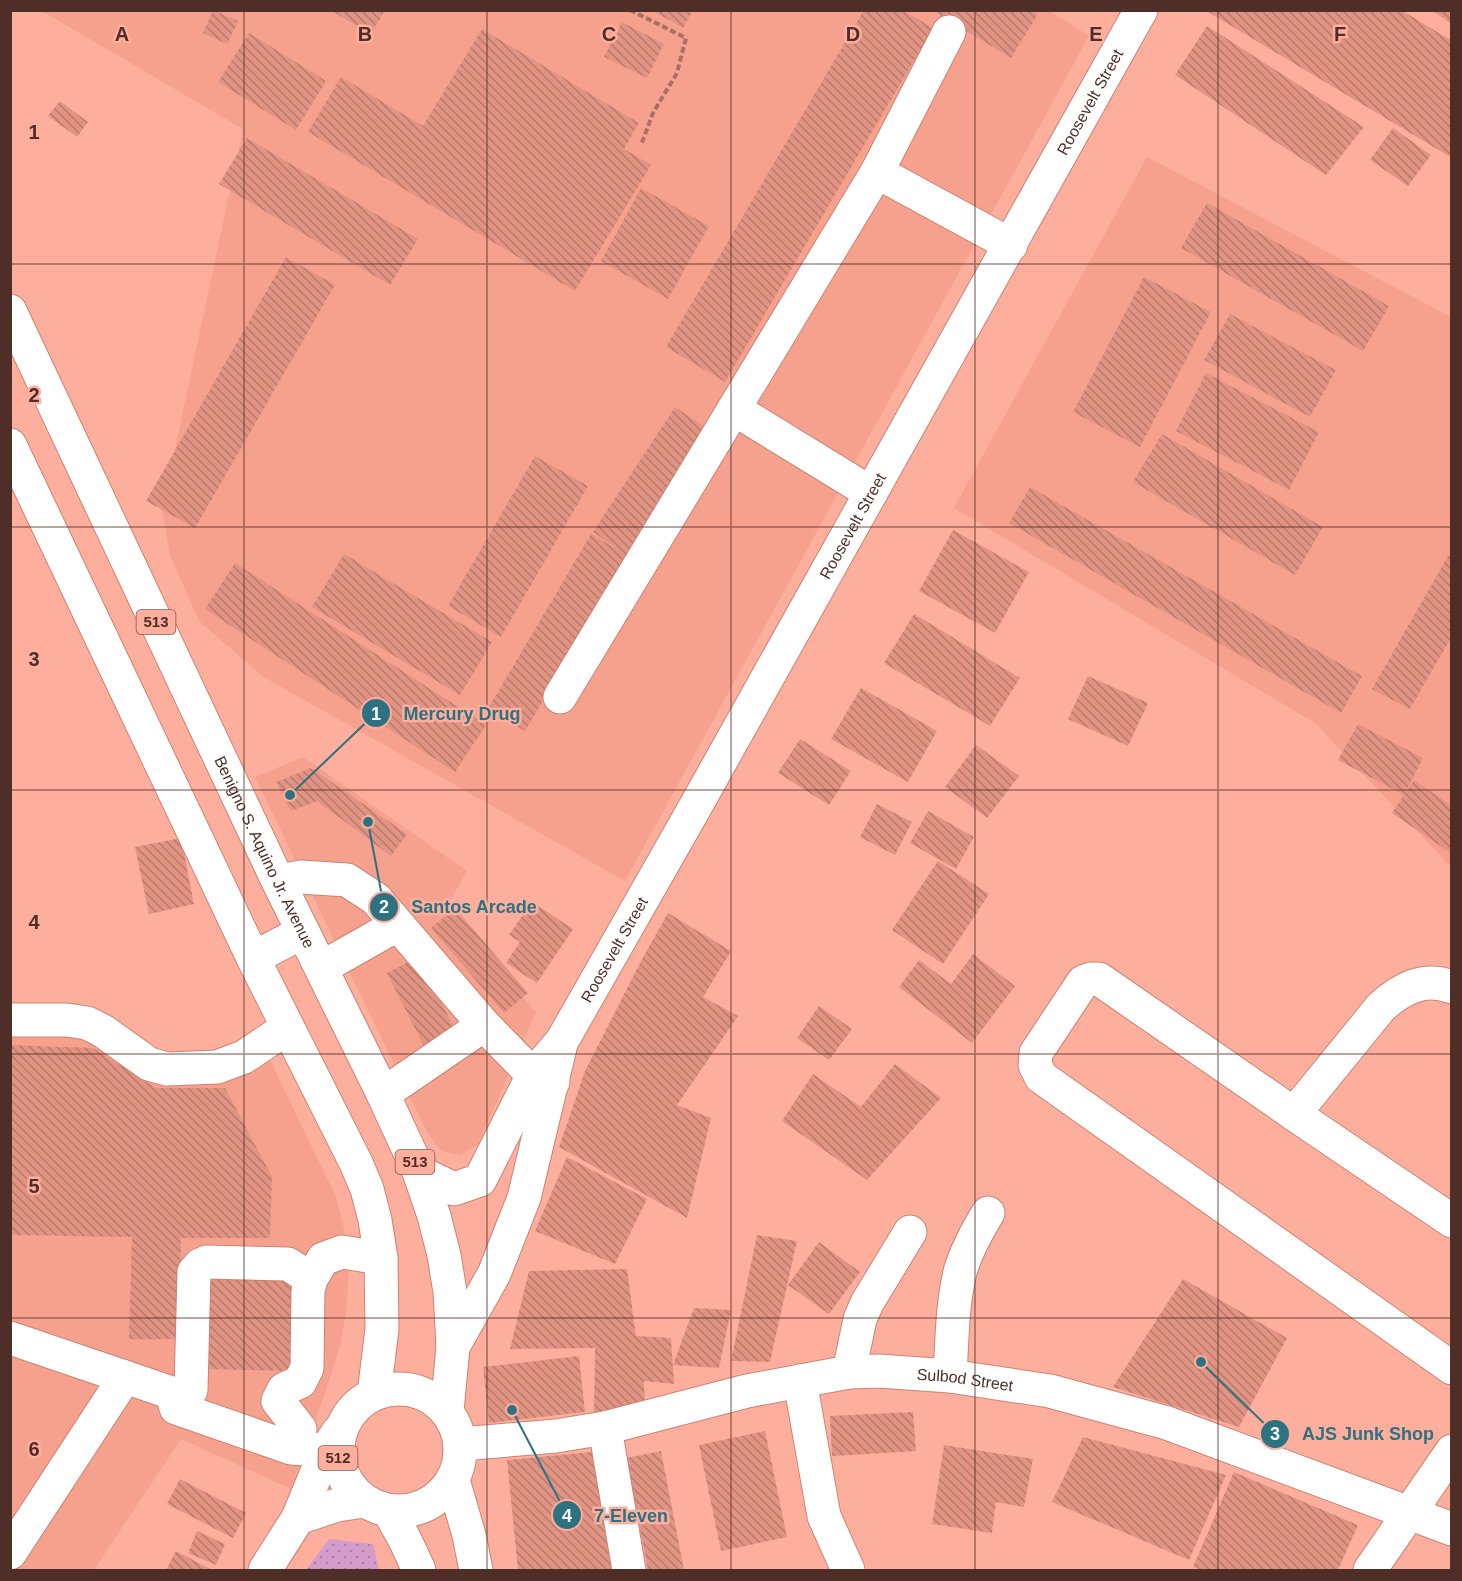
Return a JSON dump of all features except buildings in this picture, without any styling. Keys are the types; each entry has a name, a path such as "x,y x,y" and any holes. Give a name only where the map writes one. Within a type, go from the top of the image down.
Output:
{"main road":[{"name":"Roosevelt Street","path":"419,1172 454,1189 480,1180 543,1078 1141,10"},
{"path":"560,697 877,172 949,32"},
{"path":"877,172 1011,245"},
{"name":"Benigno S. Aquino Jr. Avenue","path":"10,311 279,882 419,1172 434,1216 450,1292 453,1347 447,1411"},
{"path":"734,409 871,493"},
{"path":"10,445 253,958 367,1189 381,1258 382,1329 374,1394"},
{"path":"279,882 301,877 347,880 376,899 484,1025 543,1078"},
{"path":"321,968 398,925"},
{"path":"253,958 303,932"},
{"path":"1452,1221 1099,979 1083,982 1036,1053 1035,1065 1041,1077 1452,1368"},
{"path":"1294,1114 1381,1007 1395,994 1415,985 1432,982 1452,987"},
{"path":"10,1020 67,1020 87,1023 103,1031 149,1064 167,1069 217,1067 244,1057 287,1028"},
{"path":"383,1094 484,1025"},
{"name":"Roosevelt Street","path":"453,1347 494,1274 524,1198 543,1078"},
{"path":"950,1376 954,1312 960,1272 973,1238 987,1213"},
{"path":"849,1372 860,1319 867,1303 910,1233"},
{"path":"300,1430 278,1401 284,1389 300,1382 307,1368 308,1291 311,1279 322,1259 342,1252 381,1258"},
{"path":"311,1279 288,1264 207,1262 200,1265 194,1272 182,1391 176,1408 291,1448 333,1438"},
{"path":"10,1338 125,1377 182,1391 300,1430 333,1438"},
{"name":"Sulbod Street","path":"460,1444 556,1436 606,1428 747,1391 849,1372 908,1372 1050,1390 1167,1424 1452,1529"},
{"path":"10,1553 125,1377"},
{"path":"800,1381 824,1516 848,1570"},
{"name":"512","path":"419,1570 405,1540 377,1506 350,1487 340,1468 337,1447 333,1438 349,1413 360,1402 374,1394 394,1389 414,1390 432,1398 447,1411"},
{"path":"298,1518 337,1505 414,1509 436,1499 453,1480 459,1463 460,1444 456,1427 447,1411"},
{"path":"606,1428 628,1570"},
{"path":"265,1570 298,1518 333,1438"},
{"path":"1370,1570 1452,1451"},
{"path":"453,1480 470,1535 476,1570"}],"path":[{"path":"630,10 686,38 677,73 653,113 641,145"}],"shaded area":[{"path":"1048,10 1089,36 625,881 262,676 199,621 170,555 162,510 243,129 42,11"},
{"path":"1147,157 1451,317 1451,867 1315,723 954,508"},
{"path":"303,757 467,871 444,911 536,1012 478,1144 461,1155 441,1151 427,1132 255,777"},
{"path":"11,1008 166,1056 204,1056 231,1046 255,1029 336,1197 346,1237 349,1266 346,1312 341,1342 291,1489 181,1439 94,1570 11,1570"},
{"path":"329,1539 373,1544 379,1570 306,1570"}],"place":[{"name":"Mercury Drug","path":"290,795"},
{"name":"Santos Arcade","path":"368,822"},
{"name":"AJS Junk Shop","path":"1201,1362"},
{"name":"7-Eleven","path":"512,1410"}]}
